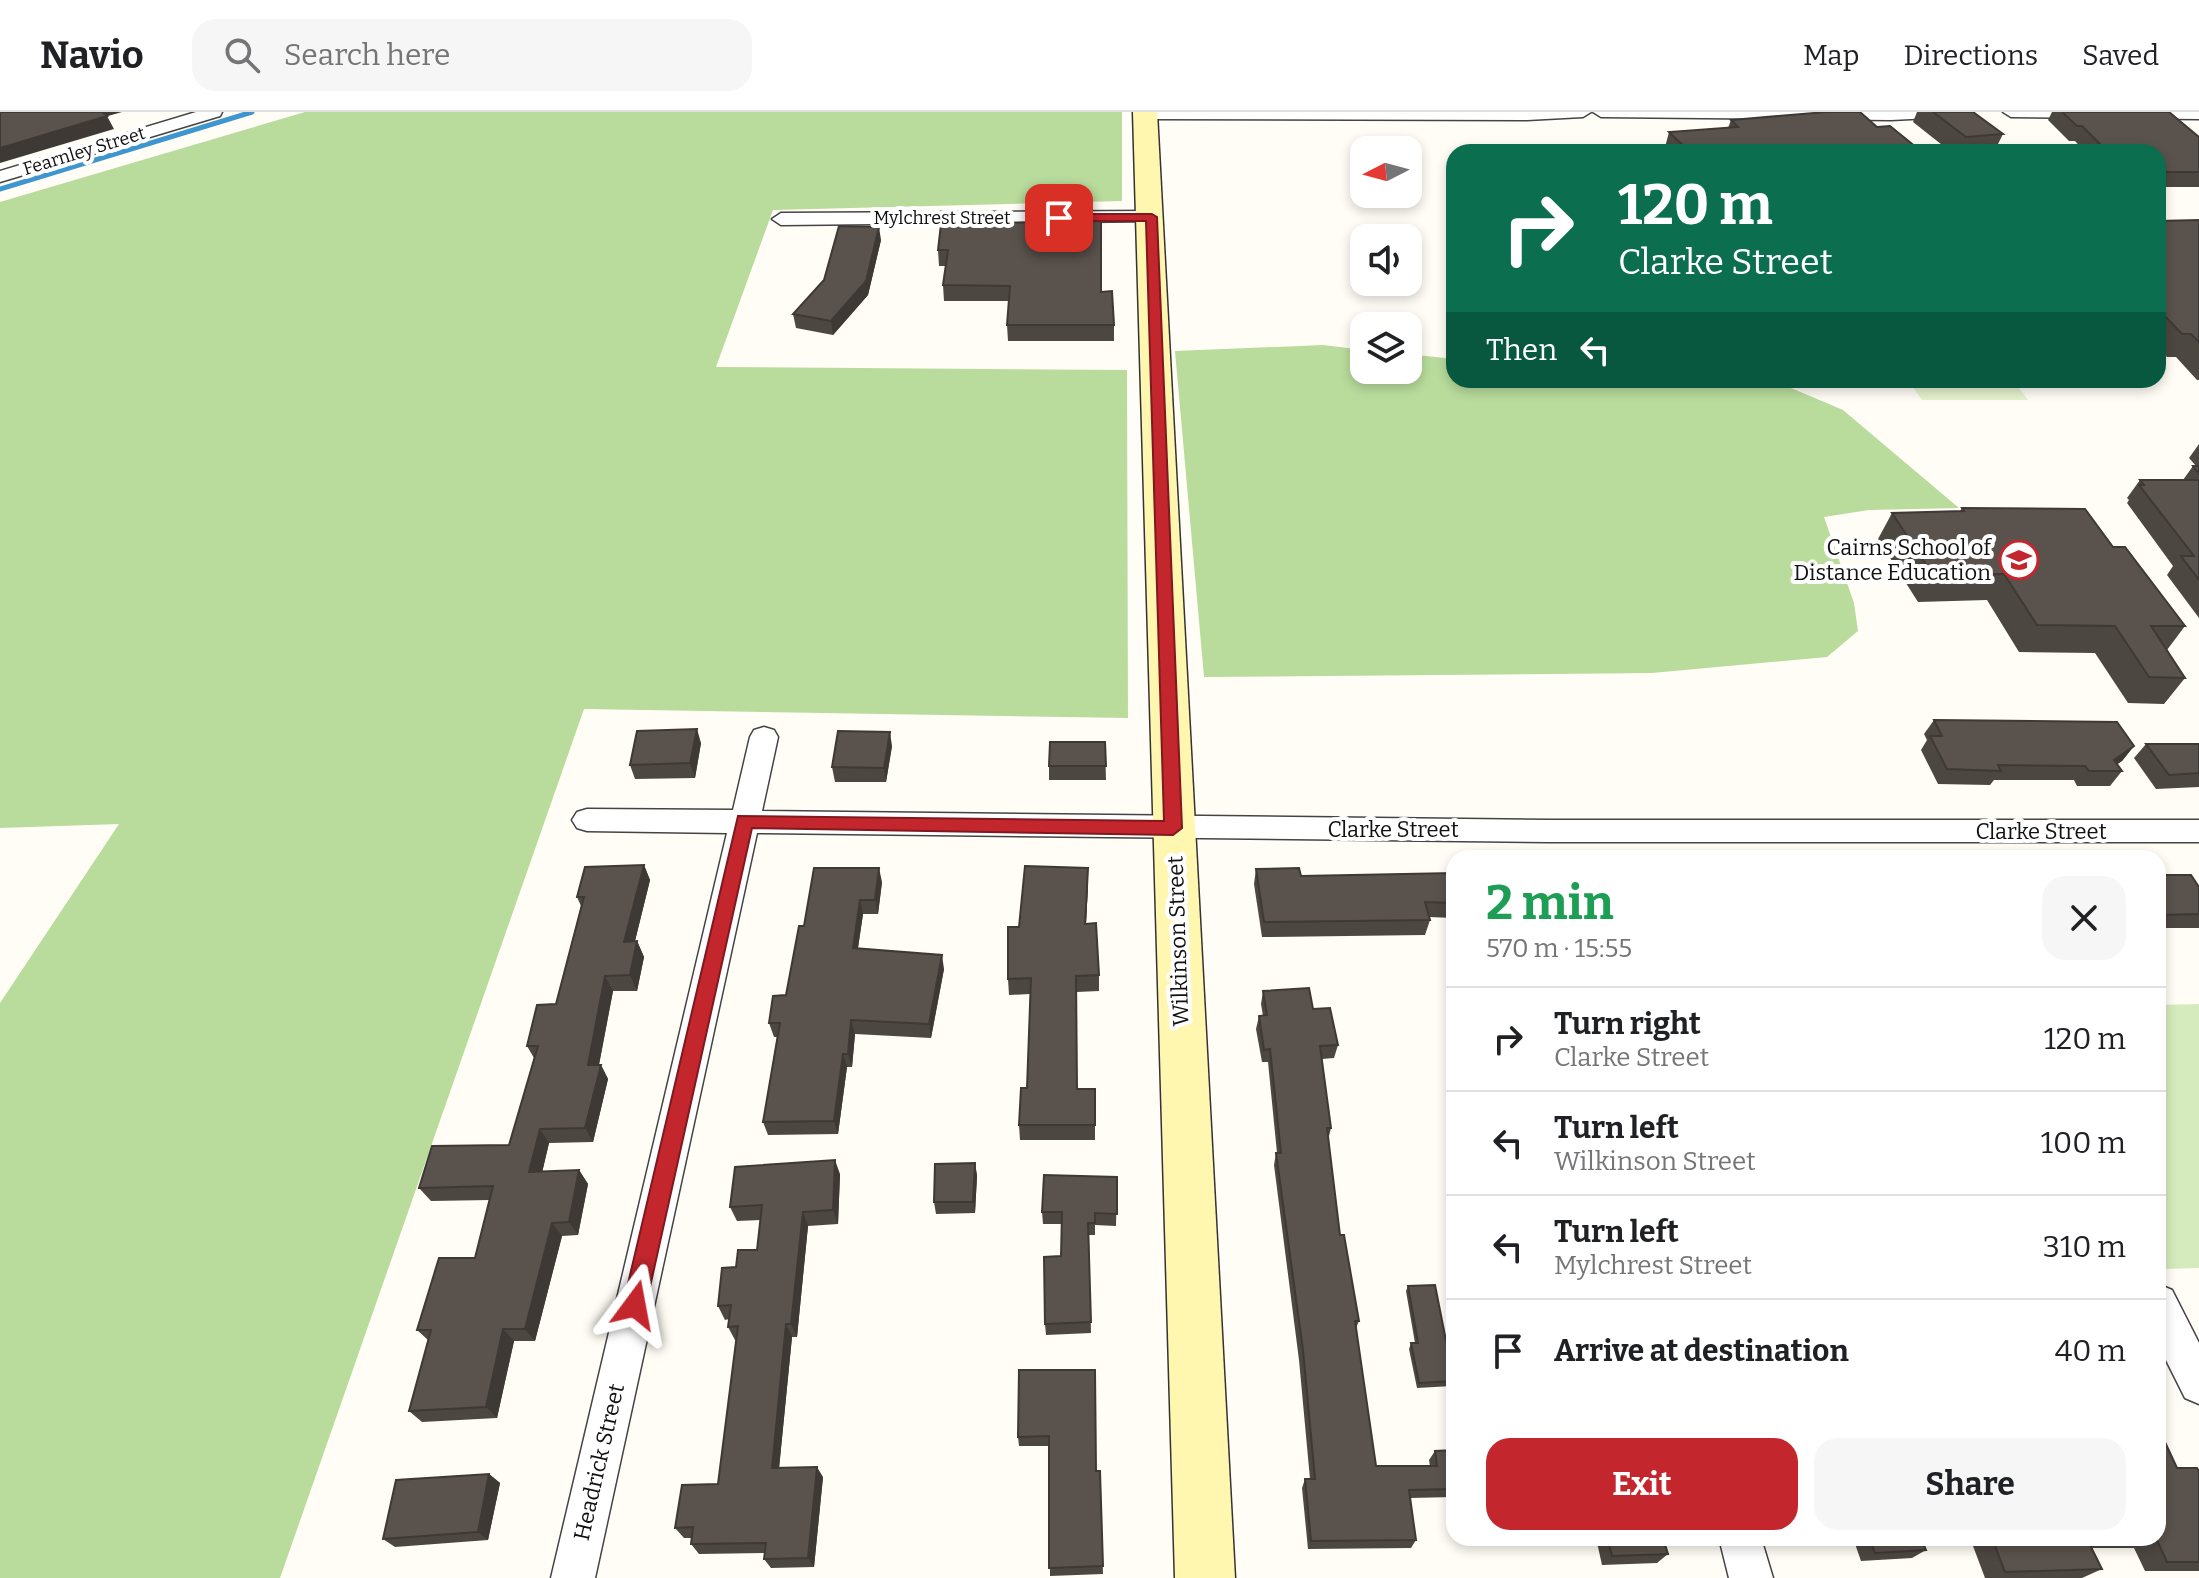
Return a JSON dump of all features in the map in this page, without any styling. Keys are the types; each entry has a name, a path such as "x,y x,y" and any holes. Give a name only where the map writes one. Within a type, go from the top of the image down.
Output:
{"street":[{"name":"Fearnley Street","path":"0,177 214,112"},
{"path":"1145,113 1583,112"},
{"path":"1601,112 1833,115 1951,112"},
{"path":"2011,112 2199,114"},
{"name":"Wilkinson Street","path":"1145,113 1152,217 1173,828 1205,1578"},
{"name":"Mylchrest Street","path":"781,219 1152,217"},
{"name":"Headrick Street","path":"573,1578 764,737"},
{"name":"Clarke Street","path":"587,820 1173,828 1553,844 1927,845 2199,831"},
{"path":"2166,1319 2199,1384"},
{"path":"1742,1546 1751,1578"}],"green space":[{"path":"305,112 1122,112 1122,201 773,210 716,367 1127,370 1128,718 584,709 280,1578 0,1578 0,1003 119,824 0,828 0,202"},
{"path":"1323,345 1350,348 1350,384 1422,384 1422,356 1446,358 1446,388 1791,388 1843,410 1959,508 1869,510 1824,517 1854,603 1858,631 1827,657 1652,673 1204,677 1175,351"},
{"path":"1914,388 2019,388 2028,400 1922,400"},
{"path":"2199,1004 2199,1268 2166,1269 2166,1005"}],"building":[{"path":"0,112 102,112 107,116 0,148"},
{"path":"1860,112 1877,127 1890,126 1912,144 1682,144 1669,132 1738,127 1731,120"},
{"path":"1933,112 1973,112 2003,134 1966,137"},
{"path":"2062,112 2169,112 2199,137 2199,172 2166,172 2166,144 2100,144 2082,126 2077,126"},
{"path":"2199,220 2199,342 2191,334 2182,334 2166,317 2166,221"},
{"path":"1101,221 1101,292 1112,291 1114,325 1007,325 1010,286 943,285 948,250 938,250 941,224"},
{"path":"839,226 879,227 866,281 831,321 793,314 824,280"},
{"path":"2140,480 2199,480 2199,580 2181,556 2194,556 2139,485 2144,485"},
{"path":"1962,508 2085,509 2113,547 2125,547 2185,626 2151,626 2185,678 2149,677 2115,626 2037,625 2004,574 1933,575 1892,513 1964,511"},
{"path":"1934,720 2117,722 2134,746 2114,760 2122,771 2089,771 2085,766 1998,765 2001,771 1947,769 1930,736 1942,736"},
{"path":"697,729 690,763 630,765 637,731"},
{"path":"838,731 890,732 884,768 832,767"},
{"path":"1050,742 1105,742 1106,766 1049,766"},
{"path":"2146,744 2199,744 2199,773 2169,775"},
{"path":"644,865 624,942 637,941 630,975 605,976 588,1065 601,1065 585,1128 540,1129 529,1172 579,1170 569,1222 552,1223 525,1329 503,1329 486,1407 409,1411 431,1330 417,1330 439,1258 475,1258 493,1186 419,1188 432,1146 509,1145 538,1046 527,1046 537,1005 556,1004 584,897 577,897 585,867"},
{"path":"1025,866 1088,868 1085,924 1096,923 1099,975 1076,976 1077,1089 1095,1089 1095,1125 1019,1125 1021,1088 1027,1088 1031,978 1008,979 1008,927 1019,927"},
{"path":"814,868 879,868 875,900 860,900 853,948 942,955 929,1024 851,1020 848,1054 843,1054 834,1121 763,1122 780,1023 769,1023 773,996 786,995 799,926 804,926"},
{"path":"1299,868 1301,876 1446,873 1446,903 1425,902 1430,920 1264,922 1256,869"},
{"path":"2166,875 2191,875 2199,887 2199,914 2166,915"},
{"path":"1309,988 1313,1009 1330,1008 1338,1045 1320,1046 1331,1128 1327,1128 1340,1235 1344,1235 1359,1321 1355,1321 1376,1466 1437,1466 1435,1451 1446,1450 1446,1489 1409,1490 1416,1540 1311,1541 1305,1479 1315,1479 1303,1350 1276,1153 1281,1153 1270,1049 1264,1050 1259,1016 1267,1015 1263,991"},
{"path":"835,1160 833,1210 803,1212 791,1324 786,1324 772,1468 817,1467 808,1558 764,1559 766,1543 691,1544 693,1527 675,1528 682,1485 718,1484 738,1326 728,1327 731,1305 718,1306 722,1268 736,1267 738,1250 757,1250 762,1205 730,1207 735,1167"},
{"path":"975,1163 973,1202 934,1202 935,1164"},
{"path":"1044,1175 1117,1177 1117,1214 1095,1213 1095,1223 1088,1223 1091,1322 1045,1324 1044,1257 1061,1256 1062,1212 1042,1212"},
{"path":"1435,1285 1446,1341 1446,1381 1419,1383 1411,1343 1418,1343 1408,1286"},
{"path":"1019,1370 1095,1370 1096,1471 1100,1471 1103,1566 1049,1568 1049,1436 1018,1437"},
{"path":"2166,1444 2177,1468 2197,1468 2199,1471 2199,1562 2167,1562 2160,1546 2166,1546"},
{"path":"489,1474 478,1532 383,1539 396,1480"},
{"path":"1609,1546 1666,1546 1668,1554 1612,1556"},
{"path":"1872,1546 1924,1546 1926,1550 1875,1553"},
{"path":"1995,1546 2090,1546 2102,1569 2005,1572"}],"waterway":[{"path":"0,189 252,112"}],"place":[{"name":"Cairns School of Distance Education","path":"2019,560"}],"route":[{"path":"635,1305 745,821 1173,828 1152,217 1059,218"}]}
